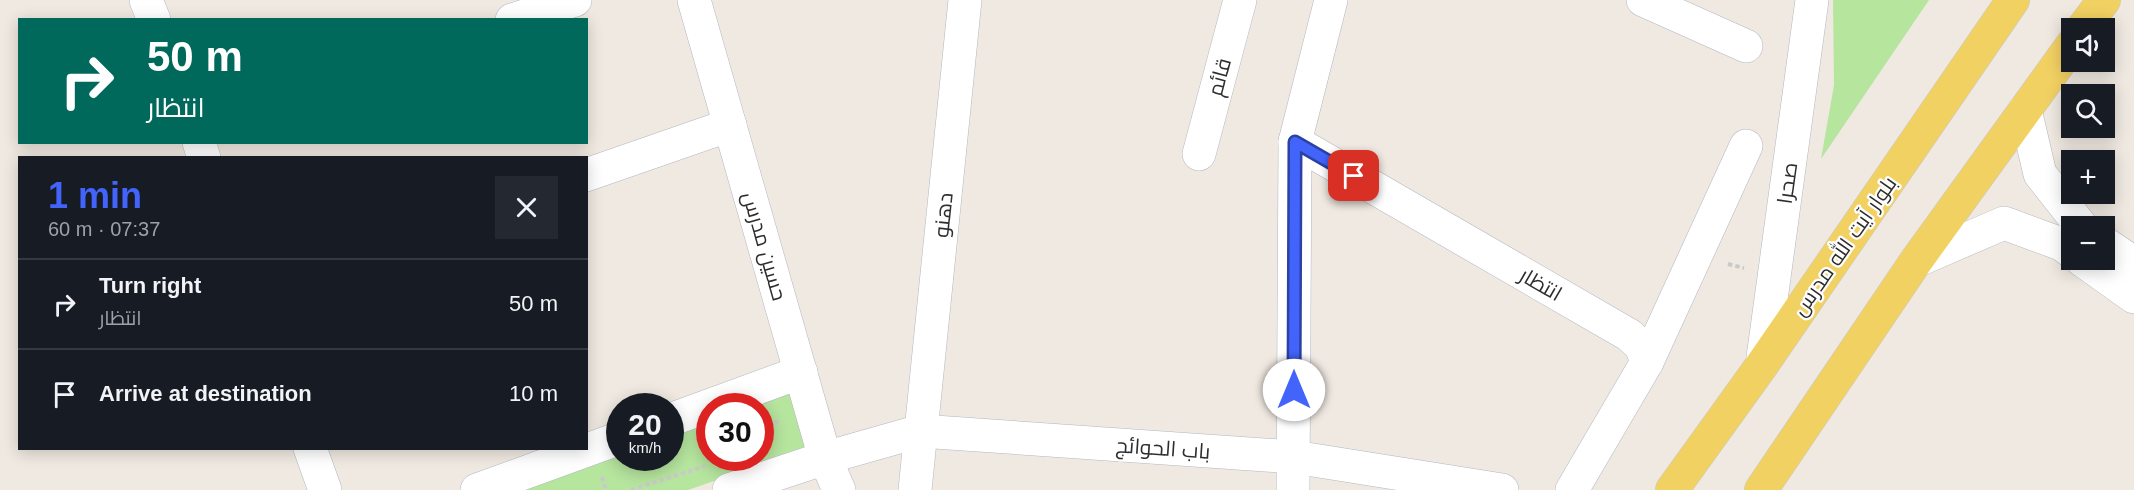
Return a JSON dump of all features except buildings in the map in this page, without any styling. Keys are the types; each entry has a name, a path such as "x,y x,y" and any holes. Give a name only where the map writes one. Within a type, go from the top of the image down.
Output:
{"main road":[{"name":"بلوار آیت الله مدرس","path":"1672,490 2013,0"},
{"path":"2091,18 2104,0"},
{"path":"1761,490 1916,261 2061,60"}],"street":[{"path":"146,0 153,18"},
{"path":"518,18 576,0"},
{"name":"حسین مدرس","path":"694,0 825,458 839,490"},
{"name":"دهنو","path":"920,431 965,0"},
{"name":"قائم","path":"1199,154 1240,0"},
{"path":"1293,490 1295,142 1331,0"},
{"path":"1643,0 1746,46"},
{"name":"صحرا","path":"1761,365 1812,0"},
{"path":"2025,110 2040,174 2073,216"},
{"path":"588,174 730,125"},
{"name":"انتظار","path":"1295,142 1629,335 1641,346 1647,362"},
{"path":"1572,490 1647,362 1746,146"},
{"path":"1916,261 2004,223 2061,244"},
{"path":"2115,250 2134,263"},
{"path":"2096,270 2134,297"},
{"path":"684,415 801,372"},
{"path":"915,490 920,431"},
{"name":"باب الحوائج","path":"719,477 825,458 920,431 1294,458 1502,490"},
{"path":"588,450 606,443"},
{"path":"311,450 324,490"},
{"path":"477,490 587,450"},
{"path":"808,490 825,458"}],"path":[{"path":"1696,255 1774,276"},
{"path":"774,423 777,422 786,429"},
{"path":"631,490 719,477"}],"green space":[{"path":"1833,0 1929,0 1821,159 1834,85"},
{"path":"795,383 814,446 774,460 774,393 767,393"},
{"path":"696,419 696,471 742,471 688,490 499,490 606,452 606,471 684,471 684,423"}],"route":[{"path":"1294,390 1295,142 1354,176"}]}
